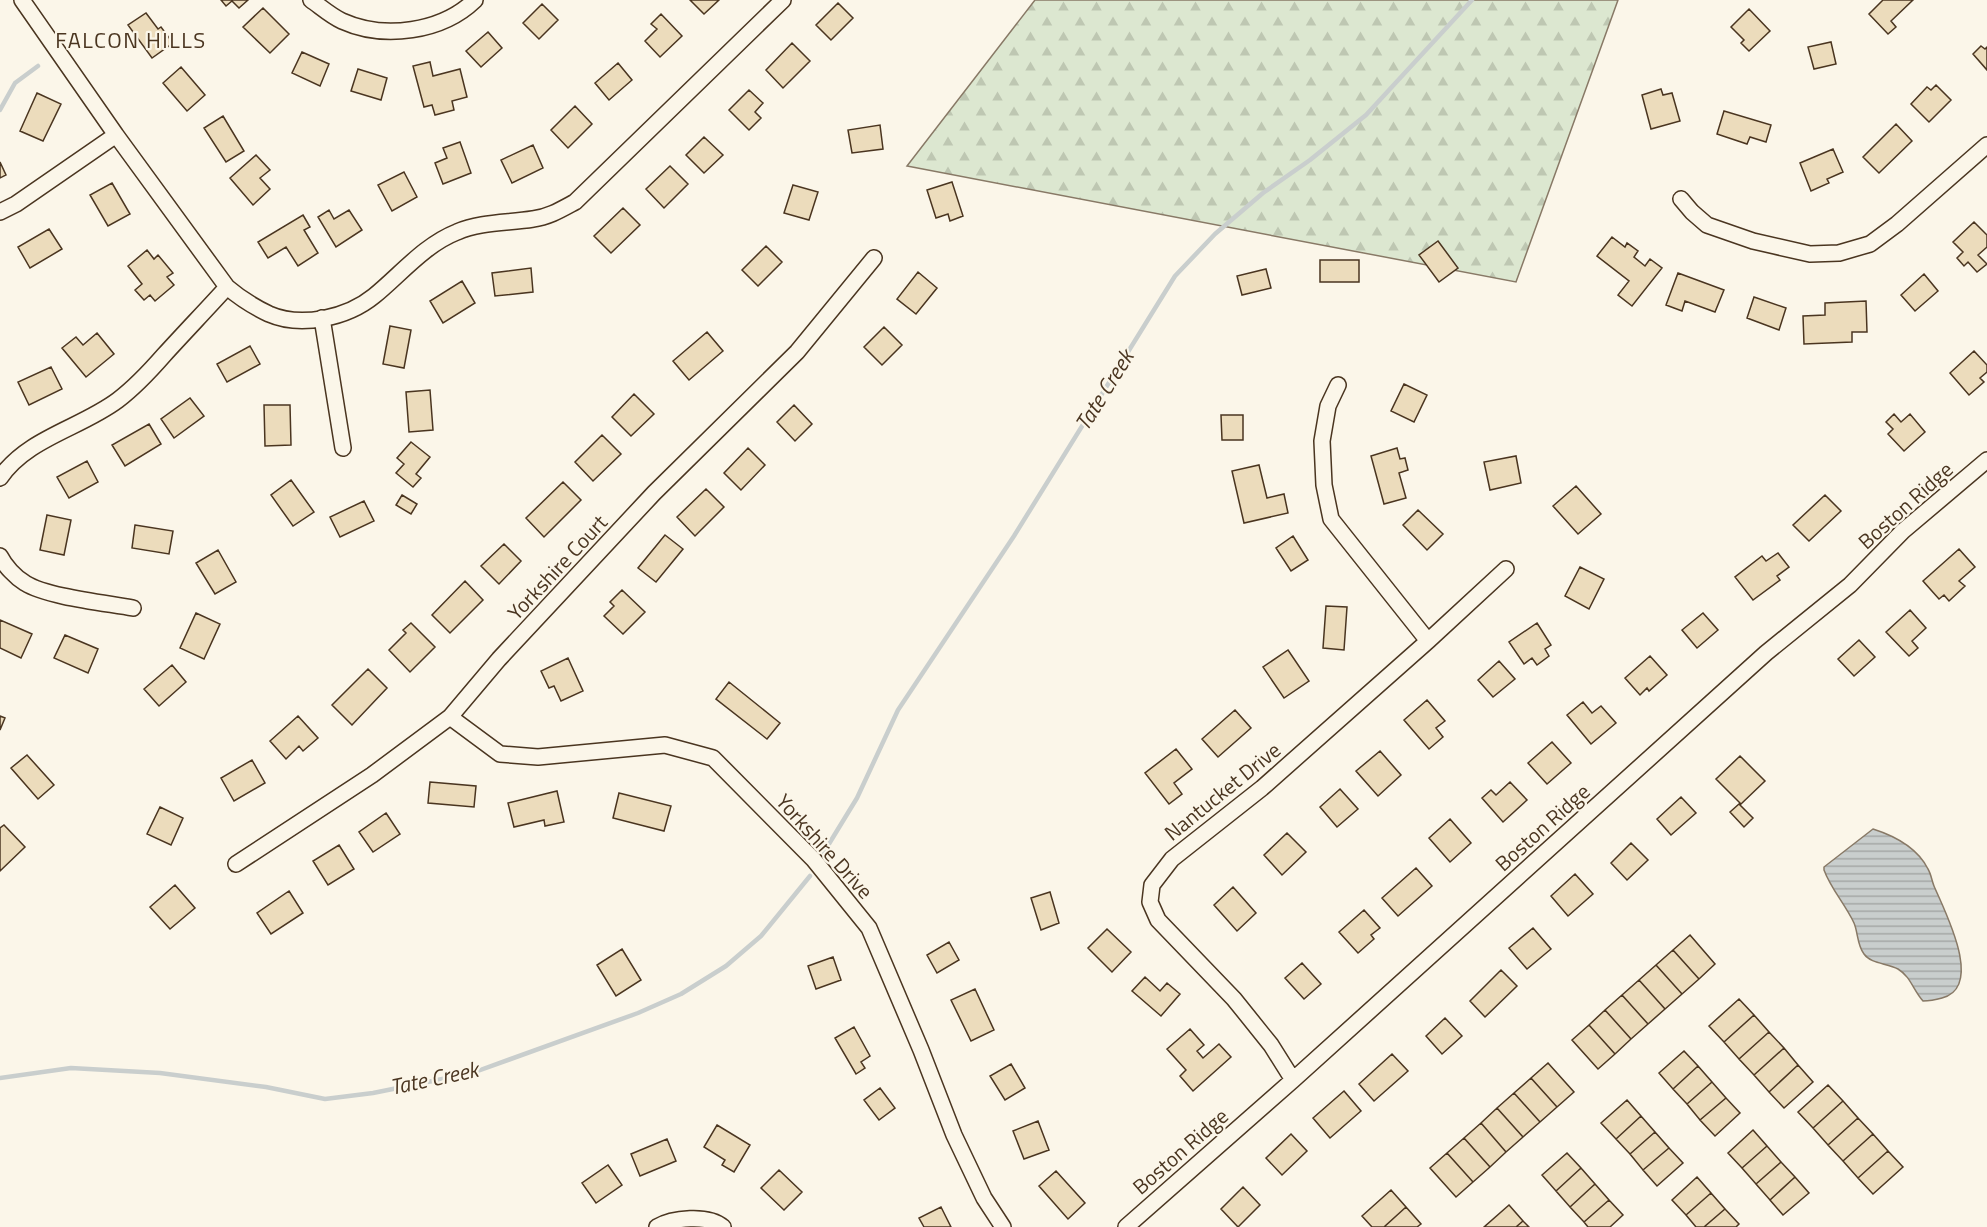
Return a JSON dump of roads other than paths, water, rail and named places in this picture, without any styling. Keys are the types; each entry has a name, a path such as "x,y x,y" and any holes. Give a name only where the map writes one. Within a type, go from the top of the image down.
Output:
{"street":[{"path":"22,0 116,135 227,287 244,300 271,315 294,320 322,318 359,306 437,243 456,232 472,227 535,219 556,213 575,202 783,0"},
{"path":"311,0 340,21 355,26 404,31 437,24 455,15 475,0"},
{"path":"0,212 25,199 116,135"},
{"path":"1681,200 1707,225 1753,241 1810,254 1839,253 1870,244 1897,224 1987,145"},
{"name":"Yorkshire Court","path":"236,864 372,775 450,717 499,659 654,493 796,352 874,258"},
{"path":"0,478 17,458 38,444 86,420 119,400 138,383 227,287"},
{"path":"322,318 343,448"},
{"path":"1338,385 1328,406 1322,441 1324,485 1331,519 1428,641"},
{"name":"Boston Ridge","path":"1126,1227 1293,1080 1766,653 1850,585 1903,531 1987,460"},
{"path":"0,556 25,583 40,590 133,608"},
{"name":"Nantucket Drive","path":"1293,1080 1271,1045 1234,999 1158,920 1150,902 1152,885 1172,859 1262,788 1506,569"},
{"name":"Yorkshire Drive","path":"450,717 500,754 538,757 665,745 713,758 814,860 869,928 921,1050 954,1136 984,1198 1003,1227"},
{"path":"657,1227 690,1217 723,1227"}],"waterway":[{"name":"Tate Creek","path":"824,852 857,798 898,710 1014,536 1175,276 1215,234 1263,193 1310,160 1366,115 1472,0"},
{"path":"0,110 15,83 38,66"},
{"name":"Tate Creek","path":"0,1078 71,1068 160,1073 266,1087 325,1099 373,1093 472,1073 638,1013 681,994 726,966 761,936 810,876"}],"district":[{"name":"FALCON HILLS","path":"131,40"}]}
